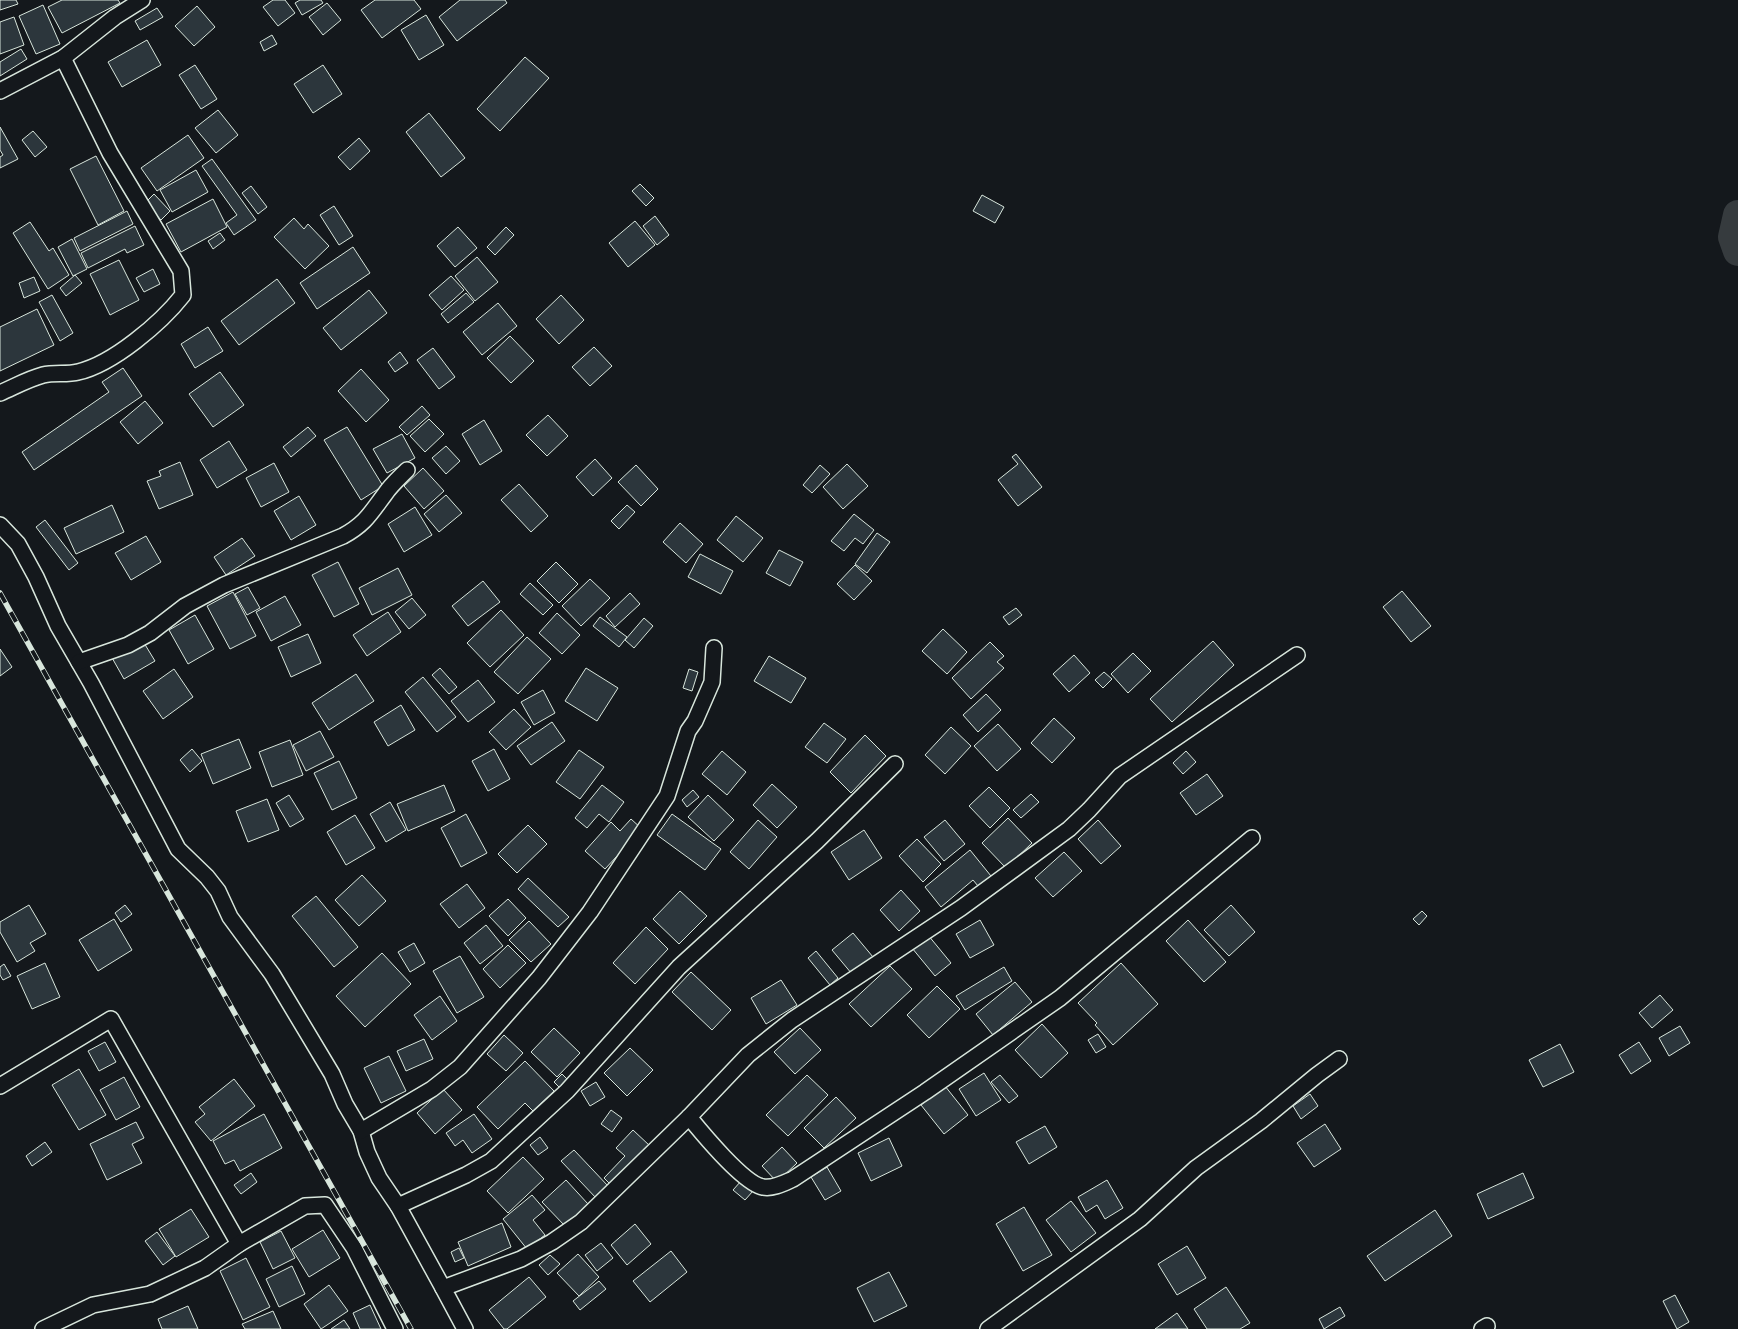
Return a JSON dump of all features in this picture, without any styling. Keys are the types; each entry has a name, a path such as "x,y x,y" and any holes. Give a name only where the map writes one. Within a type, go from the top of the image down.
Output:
{"street":[{"path":"0,91 62,58 115,17 142,0"},
{"path":"0,393 43,375 78,372 106,360 144,335 167,315 183,295 181,272 110,153 62,58"},
{"path":"79,662 135,641 150,633 185,606 224,585 358,528 386,492 407,470"},
{"path":"0,525 18,544 36,577 58,626 178,849 207,877 218,891 230,917 272,974 332,1074 345,1104 361,1132 367,1152 379,1178 398,1206 465,1329"},
{"path":"361,1132 432,1089 460,1067 539,978 590,912 667,796 688,732 695,721 712,682 714,648"},
{"path":"443,1288 520,1259 552,1242 581,1222 689,1117 748,1055 792,1020 969,902 1068,829 1089,810 1120,776 1297,655"},
{"path":"398,1206 458,1179 491,1161 567,1090 679,966 817,841 895,764"},
{"path":"689,1117 725,1157 755,1184 773,1187 793,1179 925,1092 1060,998 1252,838"},
{"path":"0,1086 111,1018 239,1244"},
{"path":"988,1329 1140,1219 1196,1168 1261,1121 1339,1059"},
{"path":"43,1329 93,1305 150,1294 205,1268 239,1244 305,1206 325,1205 354,1248 395,1329"}],"building":[{"path":"0,0 16,0 18,4 0,10"},
{"path":"62,0 118,0 120,3 62,33 48,7"},
{"path":"273,0 285,0 295,13 278,26 263,7"},
{"path":"300,0 321,0 323,3 302,15 295,3"},
{"path":"375,0 414,0 421,9 382,38 361,10"},
{"path":"460,0 505,0 507,3 457,41 439,17"},
{"path":"327,3 341,20 323,35 309,17"},
{"path":"43,5 60,44 36,54 19,16"},
{"path":"197,6 215,27 194,46 175,26"},
{"path":"157,8 163,17 140,30 135,21"},
{"path":"426,15 444,45 419,60 401,30"},
{"path":"14,17 24,45 0,54 0,22"},
{"path":"272,35 277,44 264,51 260,42"},
{"path":"147,40 161,65 122,87 108,62"},
{"path":"21,49 27,59 0,76 0,62"},
{"path":"525,57 549,78 500,131 477,109"},
{"path":"195,65 217,99 201,109 179,75"},
{"path":"323,65 342,94 313,113 294,84"},
{"path":"218,110 238,135 216,153 195,128"},
{"path":"429,113 465,158 441,177 406,132"},
{"path":"0,127 18,159 0,168 0,157 3,155 0,150"},
{"path":"33,131 47,147 35,157 22,140"},
{"path":"188,135 204,158 157,191 141,168"},
{"path":"359,138 370,151 350,170 338,157"},
{"path":"96,156 124,211 98,225 70,169"},
{"path":"212,159 256,220 234,235 226,223 237,215 202,166"},
{"path":"196,170 208,192 172,212 160,190"},
{"path":"640,184 654,198 646,206 632,191"},
{"path":"251,186 267,207 258,214 242,193"},
{"path":"154,194 170,211 161,220 145,203"},
{"path":"982,195 1004,207 995,223 973,211"},
{"path":"213,199 227,227 181,252 166,224"},
{"path":"334,206 353,236 339,245 320,215"},
{"path":"127,211 133,224 80,251 74,238"},
{"path":"655,216 669,235 657,245 643,226"},
{"path":"294,218 304,229 308,224 329,246 305,269 274,237"},
{"path":"635,221 655,245 628,267 609,243"},
{"path":"30,222 49,251 53,248 69,275 48,289 13,233"},
{"path":"135,226 144,245 127,253 125,249 88,268 81,253"},
{"path":"458,227 477,248 455,267 437,246"},
{"path":"506,227 514,235 495,255 487,247"},
{"path":"220,233 225,240 213,249 208,241"},
{"path":"72,239 87,269 73,276 58,247"},
{"path":"353,247 370,273 317,309 300,283"},
{"path":"477,257 498,282 475,301 455,276"},
{"path":"119,260 139,300 110,315 90,274"},
{"path":"153,269 160,284 144,292 136,278"},
{"path":"75,275 82,283 66,296 60,288"},
{"path":"451,276 464,290 442,310 429,295"},
{"path":"34,277 40,291 24,298 19,283"},
{"path":"277,279 295,303 239,345 221,321"},
{"path":"369,290 387,313 341,350 323,328"},
{"path":"466,293 474,302 448,323 441,314"},
{"path":"52,295 73,333 60,341 39,302"},
{"path":"561,295 584,320 559,344 536,319"},
{"path":"498,303 517,326 482,355 463,332"},
{"path":"37,309 54,345 0,371 0,327"},
{"path":"208,327 223,351 195,368 181,344"},
{"path":"510,336 534,361 511,383 487,358"},
{"path":"594,347 612,366 590,386 572,367"},
{"path":"433,348 455,377 439,389 417,360"},
{"path":"400,352 408,363 395,372 388,362"},
{"path":"123,368 142,396 34,470 22,452 109,392 102,382"},
{"path":"361,369 389,400 366,422 338,391"},
{"path":"220,372 244,405 213,427 189,394"},
{"path":"145,401 163,423 138,444 120,422"},
{"path":"422,406 430,415 407,435 399,427"},
{"path":"548,415 568,436 547,456 526,435"},
{"path":"429,419 444,434 425,452 410,436"},
{"path":"484,420 502,451 480,465 462,434"},
{"path":"308,427 316,436 291,457 283,447"},
{"path":"347,427 383,486 361,500 324,440"},
{"path":"402,434 415,458 387,473 373,449"},
{"path":"229,441 247,470 217,488 200,460"},
{"path":"446,446 460,461 446,474 432,458"},
{"path":"1016,454 1042,487 1018,506 998,480 1018,464 1012,457"},
{"path":"595,459 612,478 593,496 576,477"},
{"path":"180,462 193,495 159,509 147,481 161,476 159,471"},
{"path":"274,463 289,492 261,507 246,478"},
{"path":"847,464 868,486 843,509 823,487"},
{"path":"636,465 658,489 641,506 618,482"},
{"path":"820,465 830,474 812,493 803,485"},
{"path":"423,468 444,491 424,509 404,486"},
{"path":"519,484 548,516 531,532 501,500"},
{"path":"446,495 462,513 439,532 424,514"},
{"path":"299,496 316,525 291,540 274,511"},
{"path":"112,505 124,532 76,554 64,528"},
{"path":"627,505 635,512 619,529 611,521"},
{"path":"415,507 432,535 404,552 388,524"},
{"path":"854,514 874,530 863,544 855,538 844,551 831,541"},
{"path":"736,516 763,538 743,562 717,540"},
{"path":"45,520 78,563 69,570 36,527"},
{"path":"680,523 703,544 686,563 663,542"},
{"path":"877,533 890,542 867,573 855,564"},
{"path":"146,536 161,562 131,580 115,553"},
{"path":"242,538 255,556 226,575 214,557"},
{"path":"779,550 803,562 790,586 766,573"},
{"path":"700,554 733,571 721,594 688,577"},
{"path":"338,562 359,604 334,617 312,575"},
{"path":"556,562 578,584 559,603 537,581"},
{"path":"855,565 872,581 854,600 837,584"},
{"path":"398,568 412,595 372,615 359,588"},
{"path":"590,579 610,598 581,626 562,606"},
{"path":"483,581 500,602 468,626 452,606"},
{"path":"530,583 553,605 543,615 520,594"},
{"path":"248,587 260,608 247,615 235,594"},
{"path":"1402,591 1431,626 1411,642 1383,607"},
{"path":"233,592 256,636 230,649 207,606"},
{"path":"630,593 640,604 615,627 606,616"},
{"path":"285,596 301,625 271,641 256,612"},
{"path":"412,598 426,615 409,629 395,612"},
{"path":"1016,608 1022,615 1009,625 1003,617"},
{"path":"501,610 524,635 490,667 467,643"},
{"path":"388,612 401,632 367,656 353,635"},
{"path":"557,613 580,635 562,654 539,633"},
{"path":"195,615 214,649 188,664 169,630"},
{"path":"600,617 627,637 619,647 593,626"},
{"path":"644,618 653,626 634,648 625,640"},
{"path":"943,629 967,652 947,674 922,651"},
{"path":"308,634 321,663 291,677 278,647"},
{"path":"527,637 551,659 518,694 494,672"},
{"path":"141,638 155,661 124,679 111,656"},
{"path":"1213,641 1234,665 1172,722 1150,699"},
{"path":"990,642 1004,656 997,662 1004,668 971,699 952,678"},
{"path":"0,649 12,667 0,676"},
{"path":"1133,653 1151,671 1128,693 1111,674"},
{"path":"1074,655 1090,673 1069,692 1053,674"},
{"path":"769,656 806,678 791,703 754,681"},
{"path":"440,668 457,687 449,694 432,675"},
{"path":"586,668 618,688 597,721 565,701"},
{"path":"174,669 193,697 163,719 143,691"},
{"path":"689,669 698,672 692,691 683,688"},
{"path":"1104,672 1112,679 1103,688 1095,680"},
{"path":"356,674 374,701 329,730 312,703"},
{"path":"423,677 456,717 437,732 405,692"},
{"path":"478,680 495,702 468,722 451,701"},
{"path":"543,690 555,713 534,725 521,702"},
{"path":"986,694 1001,710 978,732 963,715"},
{"path":"401,705 415,730 388,746 374,722"},
{"path":"514,709 531,727 506,750 489,732"},
{"path":"1054,718 1075,738 1052,763 1031,743"},
{"path":"552,722 565,741 531,765 517,746"},
{"path":"824,723 846,739 827,763 805,747"},
{"path":"998,724 1021,749 997,771 974,746"},
{"path":"951,727 971,746 945,774 925,755"},
{"path":"320,731 334,757 306,771 293,745"},
{"path":"865,735 886,756 851,793 830,772"},
{"path":"239,739 251,768 213,784 201,754"},
{"path":"290,740 303,775 272,787 259,752"},
{"path":"192,749 202,761 190,772 180,760"},
{"path":"494,749 510,779 488,791 472,761"},
{"path":"579,750 604,767 580,799 556,782"},
{"path":"722,751 746,772 727,795 702,774"},
{"path":"1186,751 1196,762 1183,774 1173,763"},
{"path":"339,761 357,798 332,810 314,773"},
{"path":"1207,774 1223,796 1196,815 1180,793"},
{"path":"772,784 797,807 777,828 753,805"},
{"path":"444,785 455,811 408,831 397,804"},
{"path":"602,785 624,802 609,822 599,814 587,828 575,818"},
{"path":"989,787 1010,808 990,828 969,806"},
{"path":"693,790 699,797 687,807 682,800"},
{"path":"1031,794 1039,802 1021,818 1013,810"},
{"path":"289,795 304,819 290,827 276,803"},
{"path":"708,795 734,820 714,841 688,817"},
{"path":"267,799 279,830 248,842 236,811"},
{"path":"390,802 406,830 386,842 370,814"},
{"path":"466,814 487,853 461,867 441,828"},
{"path":"672,814 721,849 705,870 657,835"},
{"path":"355,815 375,848 346,865 327,832"},
{"path":"1008,818 1032,843 1006,868 982,843"},
{"path":"631,819 642,829 605,869 585,851 611,822 620,831"},
{"path":"758,820 777,837 749,869 730,852"},
{"path":"945,820 965,844 944,861 924,837"},
{"path":"1098,820 1121,846 1101,864 1078,839"},
{"path":"528,825 547,844 517,873 498,854"},
{"path":"864,830 882,858 849,880 831,852"},
{"path":"917,839 941,864 923,882 899,856"},
{"path":"970,850 991,876 978,886 973,880 941,907 925,887"},
{"path":"1064,852 1082,871 1053,897 1035,878"},
{"path":"362,875 386,901 359,926 335,900"},
{"path":"528,878 569,917 558,927 518,889"},
{"path":"467,884 485,908 459,928 440,904"},
{"path":"901,890 920,911 899,931 880,910"},
{"path":"680,891 707,916 679,944 653,919"},
{"path":"316,896 358,947 334,967 292,916"},
{"path":"508,899 526,918 508,936 489,916"},
{"path":"29,905 46,934 30,943 35,951 17,962 0,932 0,922"},
{"path":"125,905 132,914 121,922 115,913"},
{"path":"1231,905 1255,932 1229,956 1204,930"},
{"path":"1422,911 1427,916 1419,925 1413,919"},
{"path":"114,919 132,950 98,971 79,940"},
{"path":"980,920 994,945 970,958 956,934"},
{"path":"1188,920 1226,962 1204,982 1166,941"},
{"path":"529,921 551,944 531,962 509,940"},
{"path":"486,925 503,946 480,964 464,943"},
{"path":"646,927 668,949 635,984 613,963"},
{"path":"853,933 873,957 852,974 832,950"},
{"path":"928,935 951,963 935,976 912,948"},
{"path":"414,943 425,963 410,972 398,952"},
{"path":"508,945 526,963 500,988 483,969"},
{"path":"816,951 838,978 830,985 808,958"},
{"path":"382,953 411,984 365,1027 336,996"},
{"path":"460,956 484,997 457,1013 433,971"},
{"path":"45,963 60,997 32,1009 17,976"},
{"path":"1121,963 1158,1004 1113,1045 1095,1025 1097,1023 1078,1003"},
{"path":"4,964 11,976 3,980 0,975 0,967"},
{"path":"890,966 912,989 871,1027 849,1004"},
{"path":"1004,967 1012,981 965,1010 956,996"},
{"path":"691,972 731,1010 712,1030 672,992"},
{"path":"781,980 797,1005 766,1024 751,998"},
{"path":"1015,982 1032,1002 993,1035 976,1014"},
{"path":"937,986 960,1009 929,1038 907,1015"},
{"path":"1660,995 1673,1010 1652,1028 1639,1013"},
{"path":"440,996 457,1021 432,1040 414,1015"},
{"path":"1042,1024 1068,1053 1041,1078 1015,1050"},
{"path":"1680,1026 1690,1043 1669,1056 1659,1038"},
{"path":"554,1028 580,1053 557,1077 531,1052"},
{"path":"800,1028 821,1050 795,1074 774,1052"},
{"path":"1098,1034 1106,1047 1096,1053 1088,1040"},
{"path":"504,1035 523,1053 506,1071 487,1054"},
{"path":"424,1039 433,1059 406,1071 397,1051"},
{"path":"105,1042 116,1062 99,1071 88,1051"},
{"path":"1639,1042 1651,1061 1631,1074 1619,1055"},
{"path":"1560,1044 1574,1072 1543,1087 1529,1060"},
{"path":"630,1048 653,1070 627,1096 604,1073"},
{"path":"389,1056 406,1091 381,1103 364,1068"},
{"path":"525,1061 554,1091 533,1111 525,1103 498,1129 477,1107"},
{"path":"79,1069 106,1115 79,1130 52,1085"},
{"path":"984,1073 1001,1100 976,1116 959,1089"},
{"path":"562,1074 571,1083 563,1091 554,1082"},
{"path":"807,1075 828,1095 788,1136 766,1115"},
{"path":"1000,1075 1018,1096 1009,1103 991,1082"},
{"path":"124,1077 140,1107 116,1120 100,1090"},
{"path":"234,1079 255,1106 211,1141 195,1122 205,1114 199,1107"},
{"path":"596,1082 605,1097 590,1106 581,1091"},
{"path":"945,1086 968,1115 944,1134 921,1105"},
{"path":"443,1089 462,1110 435,1134 417,1113"},
{"path":"1310,1094 1318,1106 1301,1119 1293,1106"},
{"path":"836,1097 856,1118 824,1148 804,1128"},
{"path":"611,1110 622,1118 612,1132 601,1124"},
{"path":"264,1114 282,1148 240,1171 234,1160 225,1164 213,1141"},
{"path":"474,1114 492,1139 472,1153 463,1140 455,1146 446,1133"},
{"path":"136,1122 144,1138 132,1144 142,1163 107,1180 90,1144"},
{"path":"1325,1124 1341,1149 1314,1167 1297,1143"},
{"path":"1045,1126 1057,1147 1029,1164 1016,1142"},
{"path":"633,1130 650,1146 612,1186 604,1178 625,1156 616,1148"},
{"path":"540,1137 548,1148 538,1155 530,1145"},
{"path":"889,1138 902,1166 871,1181 858,1153"},
{"path":"45,1142 52,1152 32,1166 26,1156"},
{"path":"782,1147 797,1163 777,1182 762,1166"},
{"path":"574,1150 609,1187 597,1199 561,1161"},
{"path":"523,1157 544,1179 508,1213 487,1191"},
{"path":"827,1167 841,1191 825,1200 811,1177"},
{"path":"251,1173 257,1182 241,1194 234,1185"},
{"path":"1523,1173 1534,1198 1488,1219 1477,1194"},
{"path":"566,1180 588,1204 565,1226 542,1202"},
{"path":"1107,1180 1123,1208 1105,1219 1097,1205 1086,1212 1078,1197"},
{"path":"741,1181 753,1191 745,1200 733,1190"},
{"path":"532,1195 545,1210 533,1220 545,1235 527,1249 503,1219"},
{"path":"1071,1201 1096,1233 1071,1252 1046,1220"},
{"path":"1024,1207 1052,1255 1023,1271 996,1224"},
{"path":"191,1209 209,1237 176,1257 159,1229"},
{"path":"1435,1210 1452,1236 1385,1281 1367,1256"},
{"path":"502,1223 511,1247 468,1266 458,1242"},
{"path":"635,1224 651,1244 627,1265 611,1245"},
{"path":"323,1230 340,1258 309,1277 292,1249"},
{"path":"281,1231 295,1258 273,1269 260,1242"},
{"path":"157,1232 175,1256 163,1265 145,1241"},
{"path":"601,1243 613,1258 597,1271 585,1255"},
{"path":"1187,1246 1206,1278 1177,1295 1158,1264"},
{"path":"459,1248 464,1258 455,1262 451,1252"},
{"path":"671,1251 687,1272 650,1302 633,1281"},
{"path":"578,1254 599,1277 579,1296 557,1273"},
{"path":"550,1255 560,1264 548,1275 539,1265"},
{"path":"246,1258 270,1307 243,1320 220,1271"},
{"path":"292,1266 305,1294 279,1307 266,1279"},
{"path":"889,1272 907,1306 874,1322 857,1288"},
{"path":"529,1277 546,1297 507,1329 504,1329 489,1310"},
{"path":"599,1281 606,1289 580,1310 573,1301"},
{"path":"329,1285 348,1311 321,1329 304,1304"},
{"path":"1226,1287 1250,1323 1240,1329 1207,1329 1194,1309"},
{"path":"1675,1295 1689,1322 1677,1329 1663,1301"},
{"path":"370,1305 381,1329 360,1329 353,1313"},
{"path":"188,1306 198,1329 162,1329 158,1319"},
{"path":"1340,1307 1345,1316 1324,1329 1319,1319"},
{"path":"273,1311 281,1329 245,1329 242,1324"},
{"path":"1177,1313 1188,1329 1155,1329"},
{"path":"344,1320 350,1329 331,1329"}],"waterway":[{"path":"1738,215 1733,237 1738,251"}],"railway":[{"path":"0,593 411,1329"}]}
